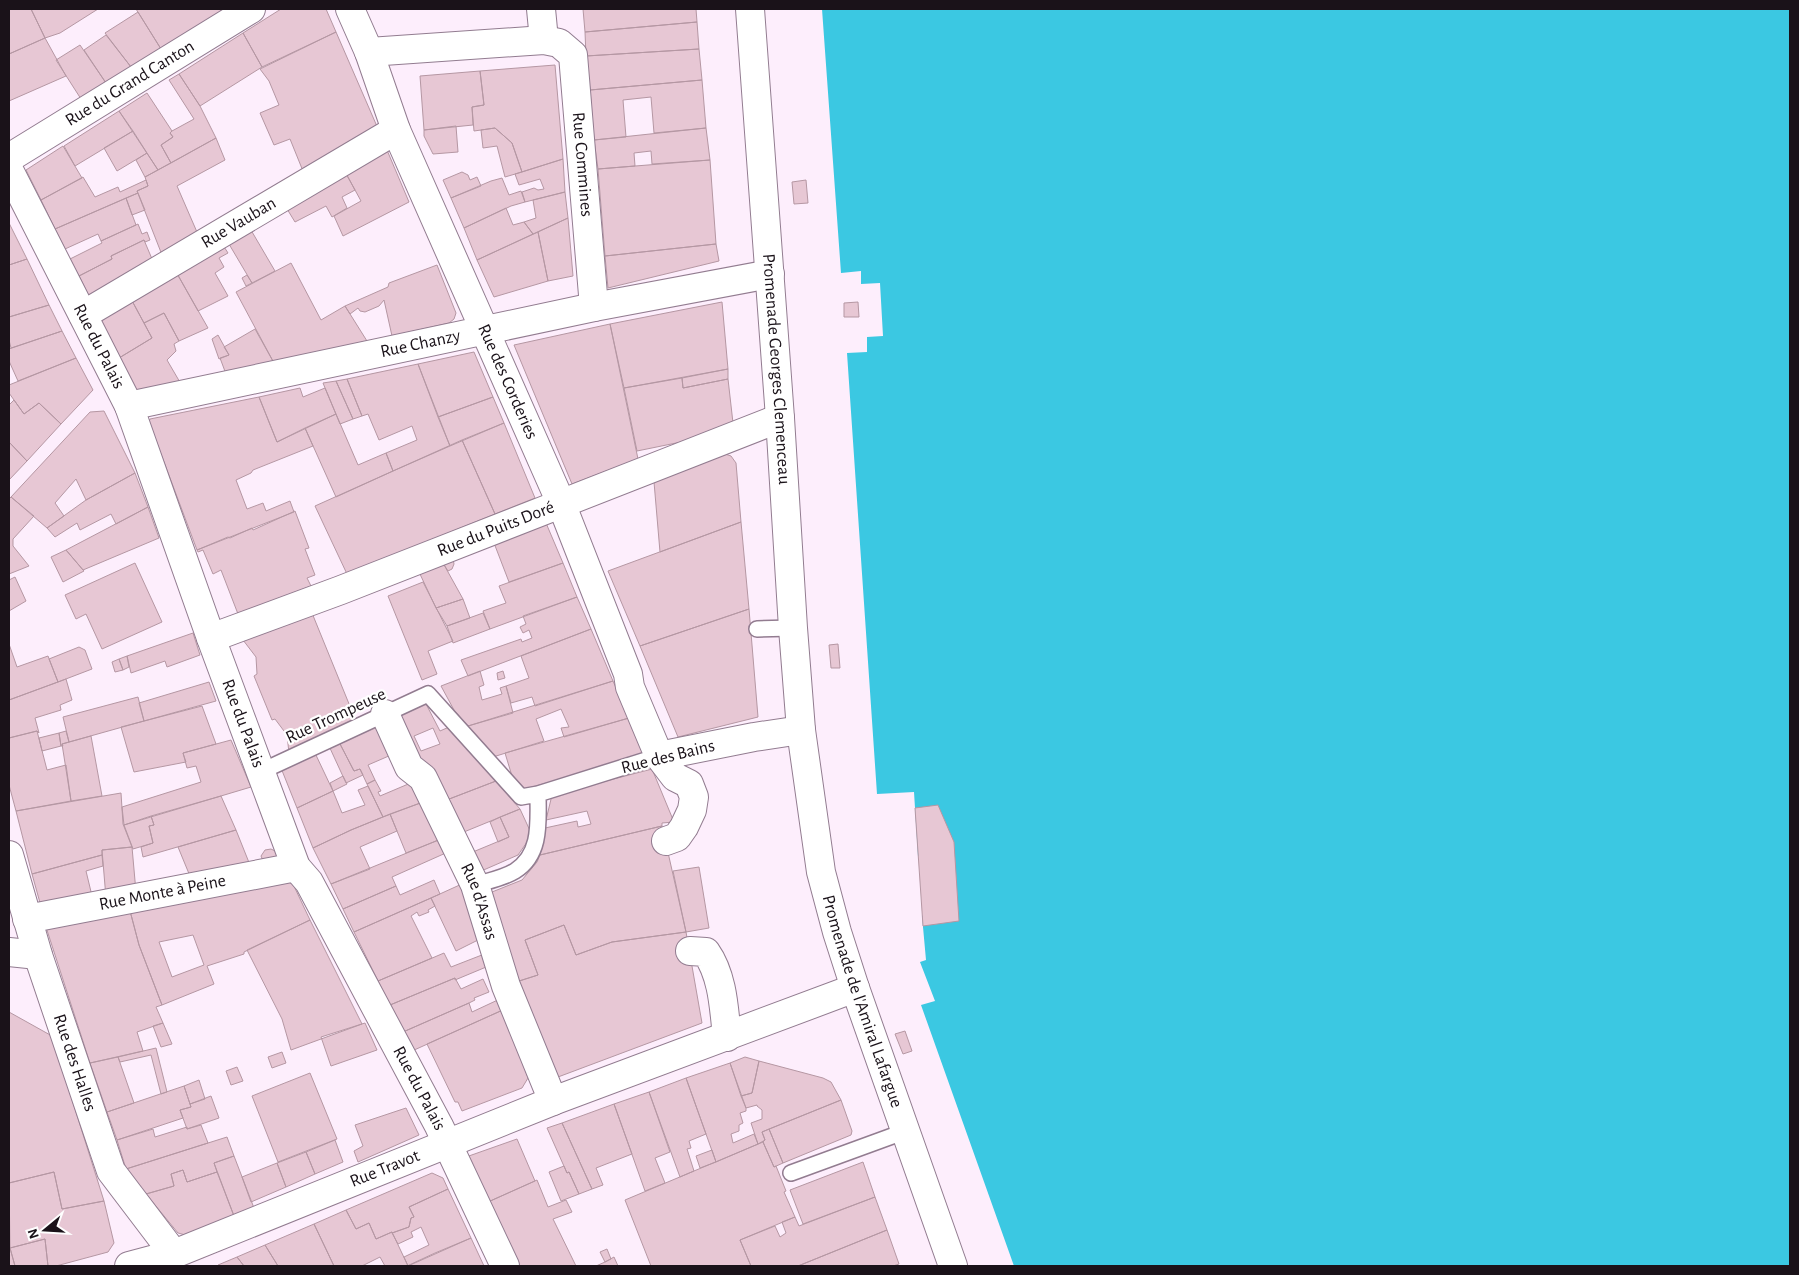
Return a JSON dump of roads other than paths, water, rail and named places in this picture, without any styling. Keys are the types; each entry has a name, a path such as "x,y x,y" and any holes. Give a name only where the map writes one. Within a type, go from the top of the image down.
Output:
{"street":[{"name":"Rue du Grand Canton","path":"9,158 251,9"},
{"name":"Rue des Corderies","path":"350,9 369,52 396,130 561,503 628,674 630,688 658,756 675,777 689,784 694,797 692,810 684,827 677,837 666,841"},
{"path":"542,9 544,40"},
{"name":"Promenade Georges Clemenceau","path":"750,9 801,730"},
{"name":"Rue Commines","path":"369,52 544,40 559,43 572,55 594,307"},
{"name":"Rue Vauban","path":"83,315 396,130"},
{"name":"Rue du Palais","path":"9,170 129,406 211,638 296,867 310,882 448,1145 505,1266"},
{"name":"Rue Chanzy","path":"129,406 594,307 770,274"},
{"name":"Rue du Puits Doré","path":"211,638 341,590 780,418"},
{"name":"Rue d'Assas","path":"385,714 410,767 423,778 475,885 506,986 553,1101"},
{"name":"Rue des Bains","path":"658,756 754,737 801,730"},
{"name":"Promenade de l'Amiral Lafargue","path":"801,730 821,872 837,932 953,1266"},
{"name":"Rue des Halles","path":"9,855 38,955 112,1171 174,1254"},
{"name":"Rue Monte à Peine","path":"27,920 296,867"},
{"path":"690,951 706,952 714,964 724,1004 727,1037"},
{"path":"9,952 38,955"},
{"name":"Rue Travot","path":"129,1266 174,1254 553,1101 855,988"}],"lane":[{"path":"757,630 793,628"},
{"name":"Rue Trompeuse","path":"260,772 428,694 521,796 538,794"},
{"name":"Rue des Bains","path":"538,794 658,756"},
{"path":"475,885 514,872 526,863 534,850 538,823 538,794"},
{"path":"791,1173 906,1131"}],"water":[{"path":"822,9 1790,9 1790,1266 1014,1266 921,1005 935,1001 920,962 926,960 922,916 931,909 923,858 918,856 914,792 877,794 847,353 867,352 867,337 883,336 880,283 861,284 861,271 841,273"}]}
